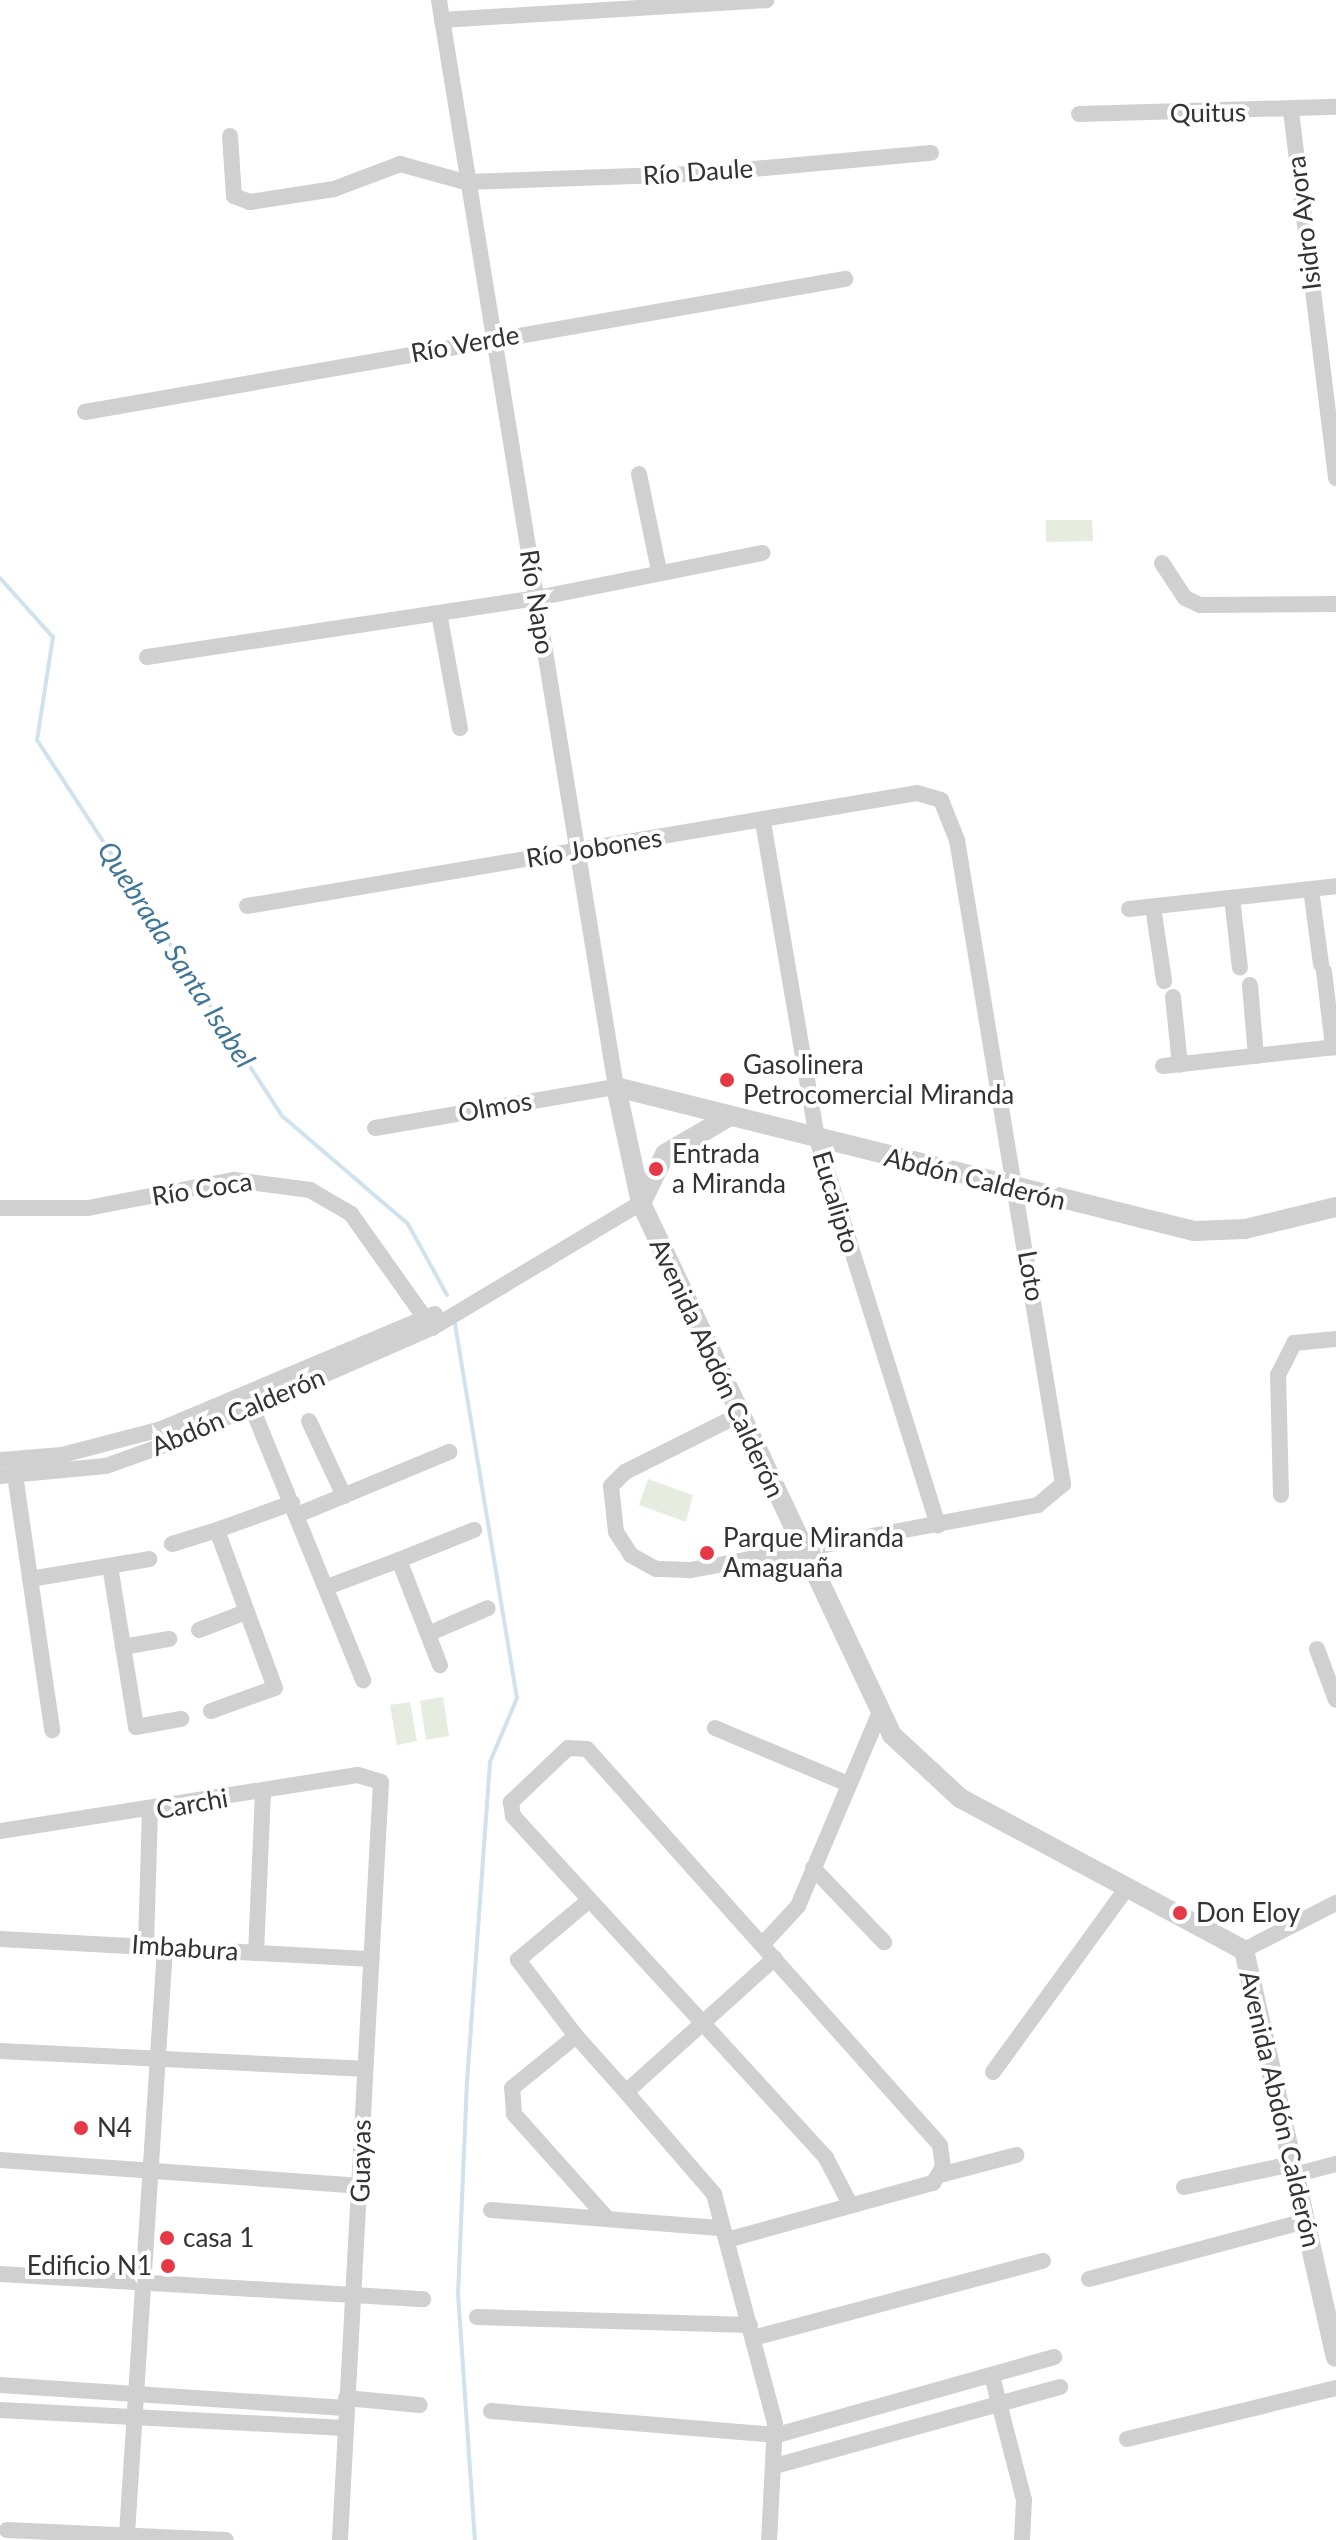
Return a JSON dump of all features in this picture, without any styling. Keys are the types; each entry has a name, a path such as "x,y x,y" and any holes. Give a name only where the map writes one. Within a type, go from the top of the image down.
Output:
{"street":[{"name":"Río Napo","path":"439,0 489,339 537,598 575,850 616,1087 641,1203"},
{"path":"442,20 766,0"},
{"name":"Quitus","path":"1079,114 1291,111 1336,107"},
{"name":"Isidro Ayora","path":"1291,111 1335,467"},
{"name":"Río Daule","path":"230,136 232,189 242,202 334,189 400,164 465,182 699,174 931,153"},
{"name":"Río Verde","path":"85,412 845,279"},
{"path":"639,474 659,571"},
{"path":"147,657 537,598 659,571 763,553"},
{"path":"1162,563 1185,598 1200,605 1336,604"},
{"path":"439,613 460,728"},
{"name":"Río Jobones","path":"247,906 575,850 763,822 917,793 941,800"},
{"name":"Loto","path":"739,1415 625,1472 611,1486 616,1532 631,1555 656,1569 801,1550 1038,1505 1063,1484 957,840 941,800"},
{"name":"Eucalipto","path":"763,822 817,1139 938,1525"},
{"path":"1129,909 1336,886"},
{"path":"1173,997 1171,1066 1334,1047 1311,889"},
{"path":"1232,898 1240,968"},
{"path":"1153,907 1164,981"},
{"path":"1250,985 1256,1056"},
{"name":"Abdón Calderón","path":"616,1087 1194,1231 1264,1226 1336,1207"},
{"name":"Olmos","path":"375,1128 616,1087"},
{"path":"641,1203 665,1154 728,1117"},
{"name":"Río Coca","path":"0,1208 88,1208 268,1179 336,1200 386,1256 429,1322"},
{"name":"Abdón Calderón","path":"8,1476 106,1466 463,1306 641,1203"},
{"name":"Avenida Abdón Calderón","path":"641,1203 801,1550 880,1712 916,1763 960,1798 1244,1950 1336,2357"},
{"path":"1281,1495 1278,1375 1294,1343 1336,1339"},
{"path":"249,1400 363,1680"},
{"name":"Abdón Calderón","path":"0,1460 111,1445 249,1400"},
{"path":"309,1421 344,1496"},
{"path":"172,1544 344,1496 449,1452"},
{"path":"8,1476 30,1579 52,1730"},
{"path":"211,1711 275,1688 217,1530"},
{"path":"327,1587 474,1530"},
{"path":"30,1579 149,1559"},
{"path":"399,1560 440,1665"},
{"path":"110,1566 136,1727 181,1719"},
{"path":"428,1634 488,1608"},
{"path":"199,1630 246,1612"},
{"path":"123,1647 169,1639"},
{"path":"1317,1649 1336,1700"},
{"path":"763,1944 798,1906 880,1712"},
{"path":"715,1728 848,1784"},
{"path":"850,2204 826,2158 587,1902 510,1808 577,1746 763,1944 933,2135 940,2175"},
{"name":"Carchi","path":"0,1831 150,1811 358,1775 381,1782"},
{"name":"Guayas","path":"340,2540 346,2403 362,2186 363,2069 381,1782"},
{"path":"256,1953 263,1792"},
{"path":"146,1945 150,1811"},
{"path":"813,1868 884,1942"},
{"path":"993,2072 1128,1886"},
{"path":"587,1902 518,1960 576,2036 707,2181 777,2435 769,2540"},
{"path":"1244,1950 1336,1903"},
{"name":"Imbabura","path":"0,1939 371,1959"},
{"path":"127,2534 137,2419 141,2282 155,2059 165,1948"},
{"path":"626,2092 775,1958"},
{"path":"576,2036 517,2083 508,2101 606,2217"},
{"path":"0,2051 363,2069"},
{"path":"491,2210 606,2217 724,2234 850,2204 1016,2155"},
{"path":"8,2160 148,2176 362,2186"},
{"path":"1184,2187 1336,2164"},
{"path":"1089,2279 1305,2221"},
{"path":"477,2317 751,2332 1043,2261"},
{"path":"0,2274 423,2299"},
{"path":"491,2411 777,2435 1054,2357"},
{"path":"992,2376 1024,2500 1022,2540"},
{"path":"0,2385 137,2396 420,2405"},
{"path":"775,2466 1060,2387"},
{"path":"1127,2439 1336,2388"},
{"path":"0,2410 345,2428"},
{"path":"7,2530 226,2540"}],"shaded area":[{"path":"1046,520 1092,520 1093,541 1046,542"},
{"path":"648,1479 693,1495 686,1522 639,1505"},
{"path":"443,1697 449,1736 426,1740 420,1701"},
{"path":"410,1702 417,1741 397,1745 390,1705"}],"waterway":[{"name":"Quebrada Santa Isabel","path":"0,578 53,637 37,740 281,1115 408,1224 447,1295"},
{"path":"455,1324 517,1698 490,1762 467,2080 458,2293 475,2540"}],"place":[{"name":"Gasolinera Petrocomercial Miranda","path":"727,1080"},
{"name":"Entrada a Miranda","path":"656,1169"},
{"name":"Parque Miranda Amaguaña","path":"707,1553"},
{"name":"Don Eloy","path":"1180,1913"},
{"name":"N4","path":"81,2128"},
{"name":"casa 1","path":"167,2238"},
{"name":"Edificio N1","path":"168,2266"}]}
